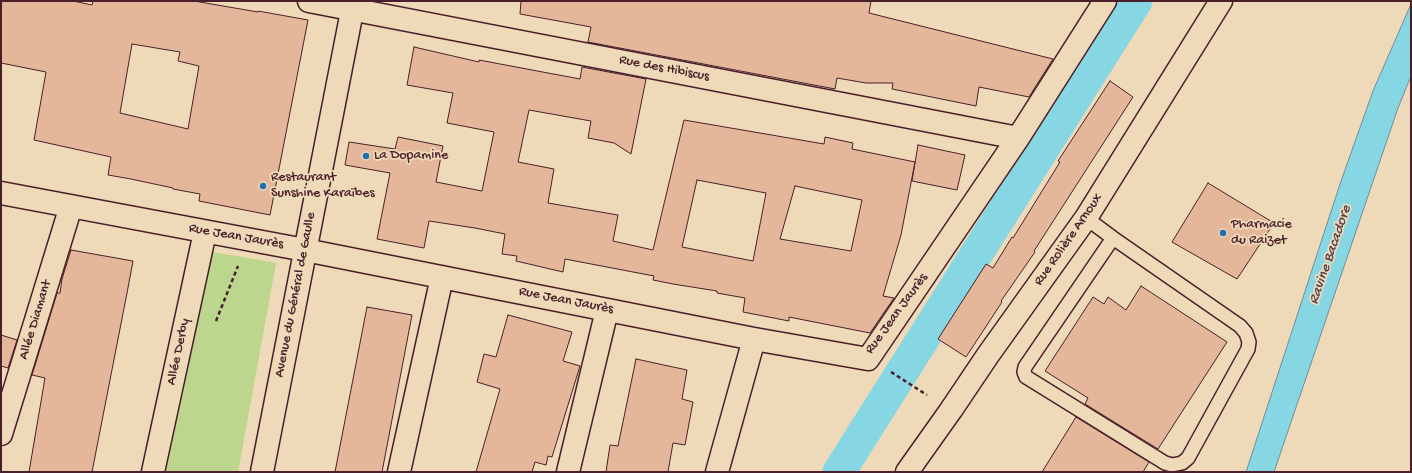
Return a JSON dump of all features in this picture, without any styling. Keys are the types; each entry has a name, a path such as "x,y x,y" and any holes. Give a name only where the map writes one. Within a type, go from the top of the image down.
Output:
{"street":[{"name":"Rue des Hibiscus","path":"310,1 353,5 1018,138"},
{"path":"1018,138 1105,1"},
{"name":"Rue Rolière Arnoux","path":"907,472 1086,218 1222,1"},
{"name":"Avenue du Général de Gaulle","path":"262,472 353,5"},
{"name":"Rue Jean Jaurès","path":"1,193 868,359 1018,138"},
{"name":"Allée Diamant","path":"1,434 71,206"},
{"name":"Allée Derby","path":"153,472 205,232"},
{"path":"399,472 442,277"},
{"path":"568,472 607,310"},
{"path":"717,472 754,338"}],"lane":[{"path":"1086,218 1240,326 1246,333 1249,342 1248,349 1188,458 1182,463 1172,465 1165,463 1026,377 1024,372 1025,367 1113,238"}],"path":[{"path":"892,372 914,386"}],"green space":[{"path":"207,251 276,263 238,472 162,472"}],"water":[{"name":"Ravine Bacadore","path":"1411,4 1411,76 1398,108 1274,472 1246,472 1340,184 1373,91"}],"building":[{"path":"1,1 73,1 92,5 93,1 194,1 308,20 270,215 199,201 200,194 108,175 111,157 34,140 46,72 1,63","holes":["132,44 180,52 178,61 199,66 188,129 120,113"]},
{"path":"521,1 871,1 869,13 1053,59 1029,97 979,87 976,106 892,89 893,83 866,83 837,78 835,89 588,42 591,27 520,14"},
{"path":"414,47 479,62 479,60 580,79 582,67 646,79 631,154 614,143 588,138 591,121 529,110 518,162 554,169 548,203 618,215 613,241 653,250 684,120 824,144 825,137 853,143 852,149 915,162 901,235 883,296 894,298 870,333 789,317 789,321 743,312 745,298 717,293 717,291 653,280 654,276 565,259 563,272 516,261 517,256 502,254 505,234 475,228 429,221 424,248 377,239 390,173 345,165 349,142 395,149 398,137 443,146 436,182 482,191 494,132 447,123 453,93 407,85","holes":["697,180 766,193 753,261 682,247","795,186 862,200 851,251 780,239"]},
{"path":"1110,81 1133,97 1034,251 1035,252 1001,301 1002,302 966,357 938,339 986,264 993,268 1012,237 1013,238 1060,162 1058,161"},
{"path":"918,145 965,155 957,190 912,181"},
{"name":"Pharmacie du Raizet","path":"1208,183 1274,223 1237,279 1172,242"},
{"path":"71,250 133,261 127,293 92,472 29,472 45,378 32,375 57,293 60,293 62,279"},
{"path":"1141,286 1227,342 1158,449 1085,404 1088,398 1045,371 1093,297 1104,304 1108,297 1126,310"},
{"path":"367,307 412,315 382,472 335,472"},
{"path":"508,315 572,332 563,361 580,366 552,457 548,456 546,465 535,462 532,472 476,472 500,389 477,382 484,354 496,357"},
{"path":"1,335 17,340 8,368 1,366"},
{"path":"636,359 687,370 682,399 693,402 685,445 673,443 668,472 606,472 610,445 618,446"},
{"path":"1076,417 1149,462 1143,472 1042,472"}],"waterway":[{"path":"839,472 1136,1"}],"place":[{"name":"La Dopamine","path":"366,156"},
{"name":"Restaurant Sunshine Karaïbes","path":"263,186"},
{"name":"Pharmacie du Raizet","path":"1223,233"}]}
